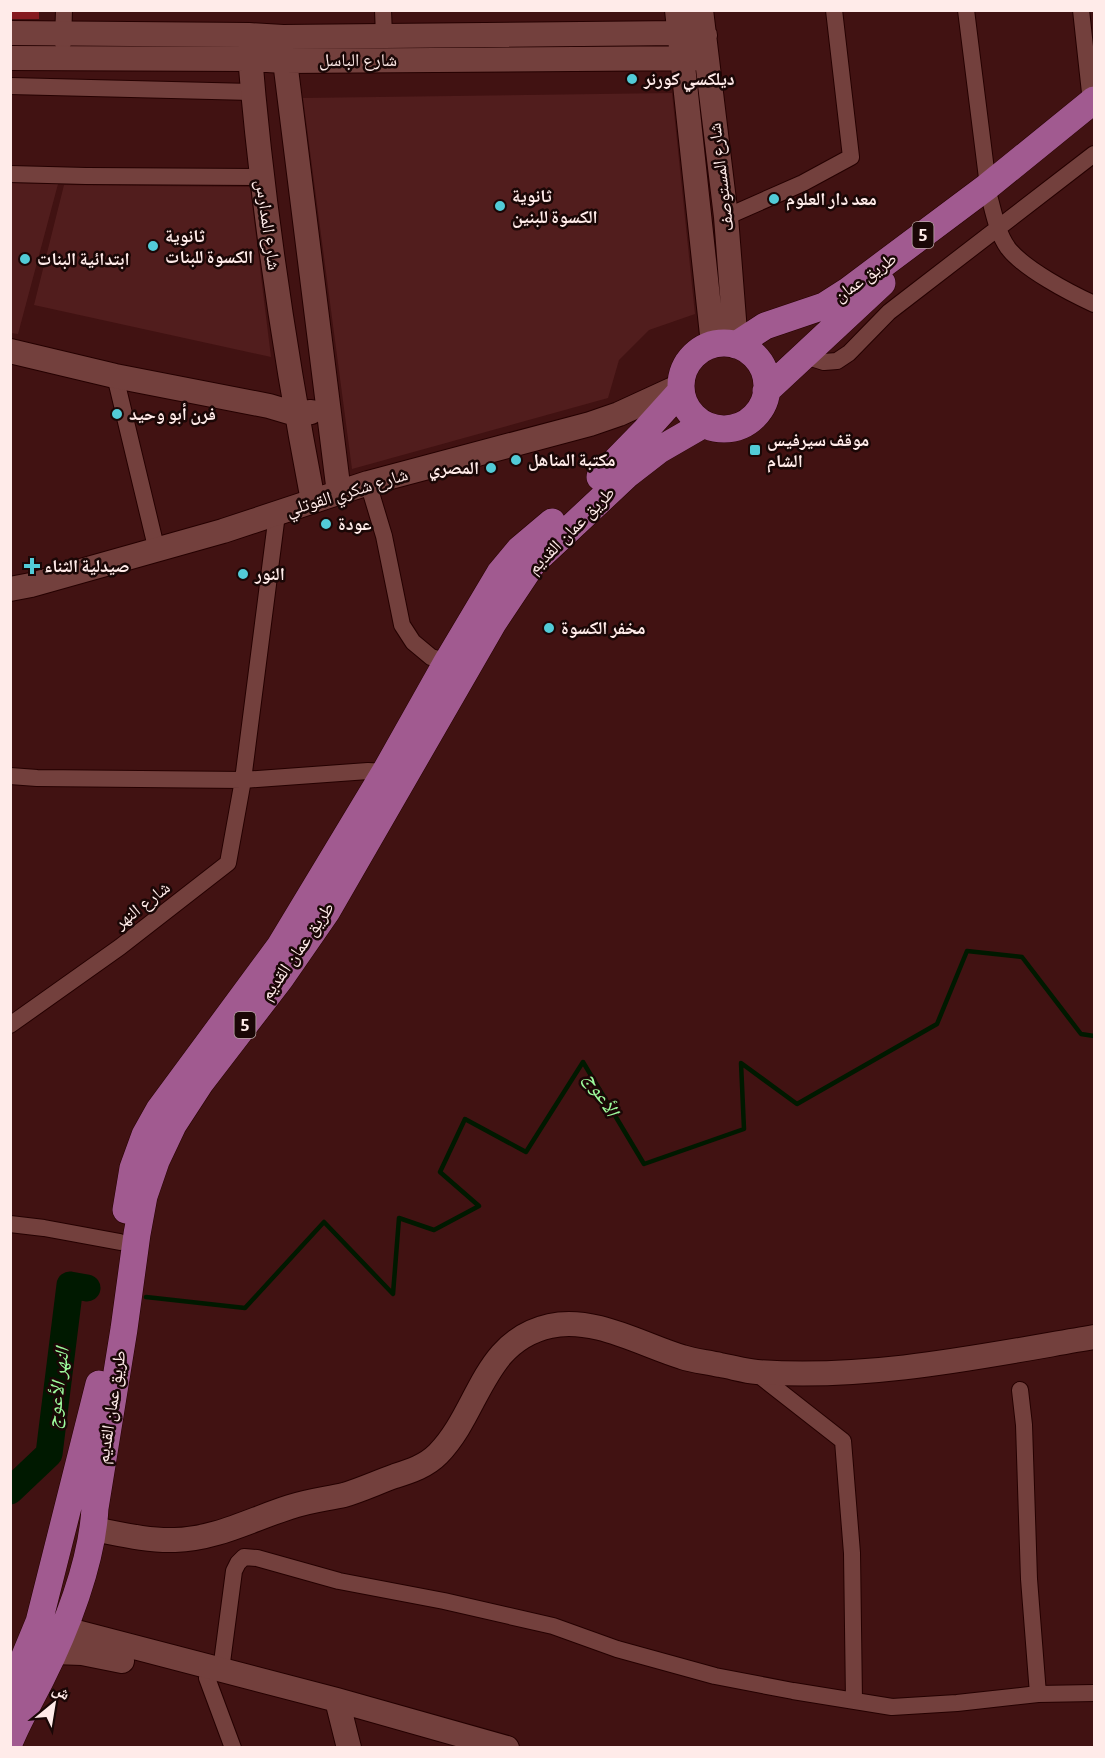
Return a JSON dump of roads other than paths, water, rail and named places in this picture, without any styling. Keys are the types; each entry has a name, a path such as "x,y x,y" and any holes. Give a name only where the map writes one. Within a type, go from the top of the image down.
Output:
{"main road":[{"name":"طريق عمان","path":"766,391 806,356 876,307 891,275 1094,107"},
{"name":"طريق عمان","path":"724,344 765,326 824,306 989,193"},
{"path":"724,344 749,352 760,362 765,376 766,391 763,404 755,416 744,424 731,428 717,428 704,424 693,416 685,404 681,388 683,372 689,359 700,350 724,344"},
{"name":"طريق عمان القديم","path":"10,1741 39,1638 108,1346 120,1242 133,1168 145,1135 159,1110 280,946 386,772 500,573 520,549 615,464 681,388"},
{"name":"طريق عمان القديم","path":"10,1692 39,1638 83,1577 94,1529 95,1508 144,1196 156,1161 173,1125 201,1082 280,979 327,911 493,623 533,563 628,474 659,450 704,424"}],"street":[{"path":"63,60 64,10"},
{"path":"383,10 384,36"},
{"name":"شارع المستوصف","path":"701,10 698,50 724,344"},
{"path":"726,217 803,183 851,157 834,10"},
{"path":"966,10 989,193 998,228 1007,247 1021,262 1067,292 1095,304"},
{"path":"1081,10 1094,107"},
{"name":"شارع الباسل","path":"10,33 283,37 384,36 678,22"},
{"name":"شارع المستوصف","path":"678,22 698,50 726,217 724,344"},
{"name":"شارع المدارس","path":"249,35 252,92 261,177 296,414 314,501"},
{"name":"شارع المدارس","path":"283,37 284,61 339,492"},
{"name":"شارع الباسل","path":"10,58 284,61 698,50"},
{"path":"10,86 252,92"},
{"path":"876,307 998,228 1095,154"},
{"path":"10,174 87,177 261,177"},
{"path":"10,351 115,376 269,406 296,414 328,410"},
{"path":"115,376 157,551"},
{"name":"شارع شكري القوتلي","path":"10,589 157,551 368,483 590,424 681,388"},
{"path":"368,483 384,536 402,625 413,642 431,657 447,662"},
{"name":"شارع النهر","path":"10,1025 120,947 228,863 243,780 277,514"},
{"path":"10,776 243,780 368,771 386,772"},
{"path":"10,785 37,778"},
{"path":"10,1224 120,1242"},
{"path":"94,1529 146,1538 174,1540 198,1538 235,1528 292,1506 347,1494 422,1467 438,1454 456,1431 496,1360 512,1344 530,1332 552,1325 580,1325 618,1333 683,1357 755,1372 849,1373 945,1362 1095,1337"},
{"path":"755,1372 843,1441 852,1552 854,1701"},
{"path":"1020,1390 1024,1425 1029,1580 1038,1694"},
{"path":"233,1748 214,1674 234,1571 244,1557 257,1558 339,1581 444,1601 553,1626 617,1648 715,1676 854,1701 892,1707 1038,1694 1095,1693"},
{"path":"39,1638 82,1653 214,1674 339,1709 507,1748"},
{"path":"339,1709 349,1748"},
{"path":"339,1709 453,1748"}],"waterway":[{"name":"الأعوج","path":"146,1297 245,1308 324,1222 393,1294 399,1218 434,1230 479,1206 440,1172 465,1119 526,1152 583,1062 644,1164 744,1129 741,1063 797,1104 937,1024 967,951 1022,957 1081,1034 1094,1036"},
{"name":"النهر الأعوج","path":"10,1491 49,1454 70,1285 87,1288"}],"place":[{"name":"ديلكسي كورنر","path":"632,79"},
{"name":"معد دار العلوم","path":"774,199"},
{"name":"ثانوية الكسوة للبنين","path":"500,206"},
{"name":"ثانوية الكسوة للبنات","path":"153,246"},
{"name":"ابتدائية البنات","path":"25,259"},
{"name":"فرن أبو وحيد","path":"117,414"},
{"name":"موقف سيرفيس الشام","path":"755,450"},
{"name":"مكتبة المناهل","path":"516,460"},
{"name":"المصري","path":"491,468"},
{"name":"عودة","path":"326,524"},
{"name":"صيدلية الثناء","path":"32,566"},
{"name":"النور","path":"243,574"},
{"name":"مخفر الكسوة","path":"549,628"}]}
